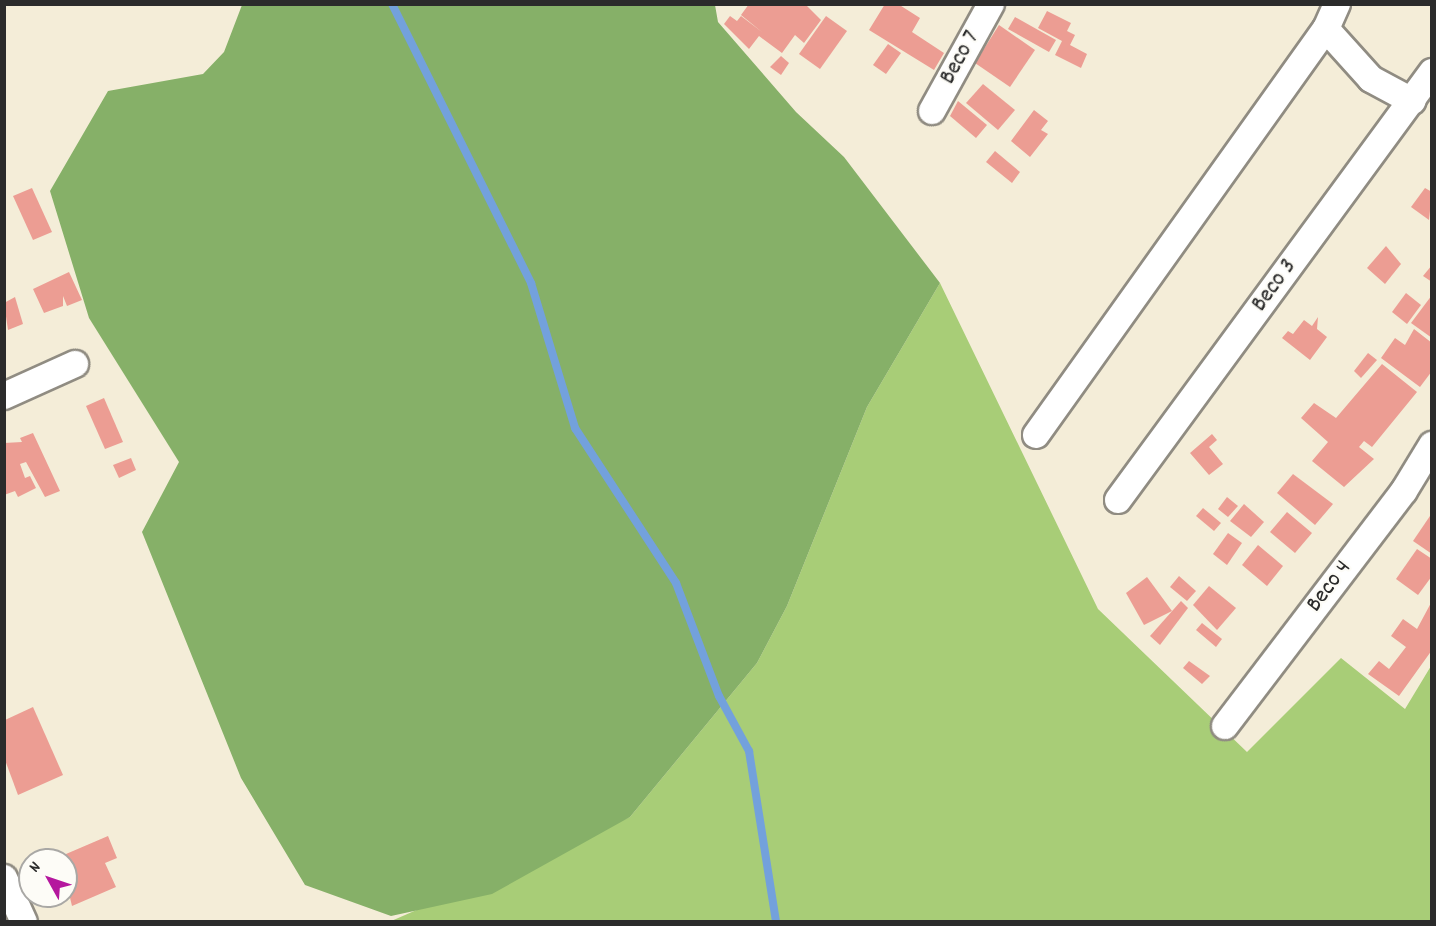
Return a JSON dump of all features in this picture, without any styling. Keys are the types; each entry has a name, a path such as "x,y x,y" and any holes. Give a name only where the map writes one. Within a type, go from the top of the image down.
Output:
{"street":[{"name":"Beco 7","path":"932,111 991,4"},
{"path":"1036,435 1326,29 1337,4"},
{"path":"1326,29 1371,80 1412,101"},
{"name":"Beco 3","path":"1118,500 1431,72"},
{"path":"4,396 75,364"},
{"name":"Beco 4","path":"1225,726 1404,491 1431,445"},
{"path":"4,878 24,921"}],"green space":[{"path":"242,5 715,5 718,22 796,112 844,157 940,283 867,407 787,606 757,663 630,817 492,894 391,916 305,885 241,778 142,532 179,462 89,318 50,191 108,91 203,74 224,52"},
{"path":"940,283 1098,609 1247,752 1341,658 1405,709 1431,666 1431,921 389,922 630,817 757,663 787,606 867,407"}],"building":[{"path":"749,4 805,4 821,20 804,43 795,35 782,53 759,36 749,49 724,24 730,16 737,21 741,16 762,32 741,15"},
{"path":"885,4 898,4 920,18 912,32 944,53 934,70 869,30"},
{"path":"1047,11 1071,23 1067,31 1075,35 1070,45 1087,54 1081,68 1055,55 1062,41 1038,28"},
{"path":"826,16 847,31 820,69 799,54"},
{"path":"1015,17 1056,40 1049,52 1008,29"},
{"path":"999,25 1035,50 1010,87 975,63"},
{"path":"888,44 901,53 886,74 873,65"},
{"path":"781,56 789,63 781,75 770,67"},
{"path":"983,84 1015,110 998,130 966,103"},
{"path":"958,101 987,125 976,138 950,116"},
{"path":"1034,110 1048,121 1041,130 1048,134 1030,157 1011,141"},
{"path":"995,151 1020,172 1012,183 986,162"},
{"path":"32,188 52,232 33,240 13,196"},
{"path":"1425,188 1432,192 1429,220 1411,207"},
{"path":"1386,246 1401,264 1385,284 1367,268"},
{"path":"1432,265 1432,282 1423,276"},
{"path":"69,272 82,300 67,306 63,296 63,306 44,313 33,289"},
{"path":"1406,293 1421,305 1407,324 1392,312"},
{"path":"1432,295 1432,338 1411,323"},
{"path":"15,297 23,324 8,330 4,303"},
{"path":"1318,317 1317,329 1327,337 1310,360 1282,338 1288,331 1293,334 1304,320 1312,326"},
{"path":"1414,329 1432,343 1432,371 1420,387 1381,358 1395,338 1405,345"},
{"path":"1368,353 1377,360 1361,378 1354,371"},
{"path":"1382,364 1417,392 1372,447 1364,441 1359,447 1374,459 1344,487 1312,461 1328,442 1301,418 1314,403 1336,418"},
{"path":"104,398 123,442 105,449 86,406"},
{"path":"33,433 60,491 45,497 26,462 20,464 25,478 30,476 36,488 18,497 15,491 4,495 4,443 22,442 20,438"},
{"path":"1212,434 1217,440 1209,447 1223,464 1209,475 1190,453"},
{"path":"131,458 136,470 119,478 113,465"},
{"path":"1293,474 1333,504 1315,525 1277,493"},
{"path":"1227,497 1238,506 1228,517 1218,509"},
{"path":"1244,504 1264,522 1251,537 1230,521"},
{"path":"1203,508 1221,523 1214,531 1196,516"},
{"path":"1287,512 1312,533 1295,553 1270,532"},
{"path":"1432,513 1432,554 1413,541"},
{"path":"1228,533 1242,543 1227,565 1213,554"},
{"path":"1258,545 1283,566 1267,586 1242,565"},
{"path":"1417,549 1432,559 1432,576 1418,595 1396,579"},
{"path":"1179,576 1196,591 1187,601 1170,587"},
{"path":"1147,577 1172,611 1144,625 1126,593"},
{"path":"1209,586 1236,608 1217,630 1193,605"},
{"path":"1181,601 1188,608 1160,645 1150,636"},
{"path":"1432,601 1432,650 1399,696 1368,674 1379,661 1389,669 1406,647 1391,636 1403,619 1417,629"},
{"path":"1202,623 1222,639 1216,647 1196,630"},
{"path":"1189,661 1210,676 1202,684 1183,668"},
{"path":"33,707 63,775 18,795 5,760 5,720"},
{"path":"108,836 117,858 105,863 116,887 78,903 78,849"}],"waterway":[{"path":"392,4 531,283 575,428 676,583 719,696 749,751 776,922"}]}
